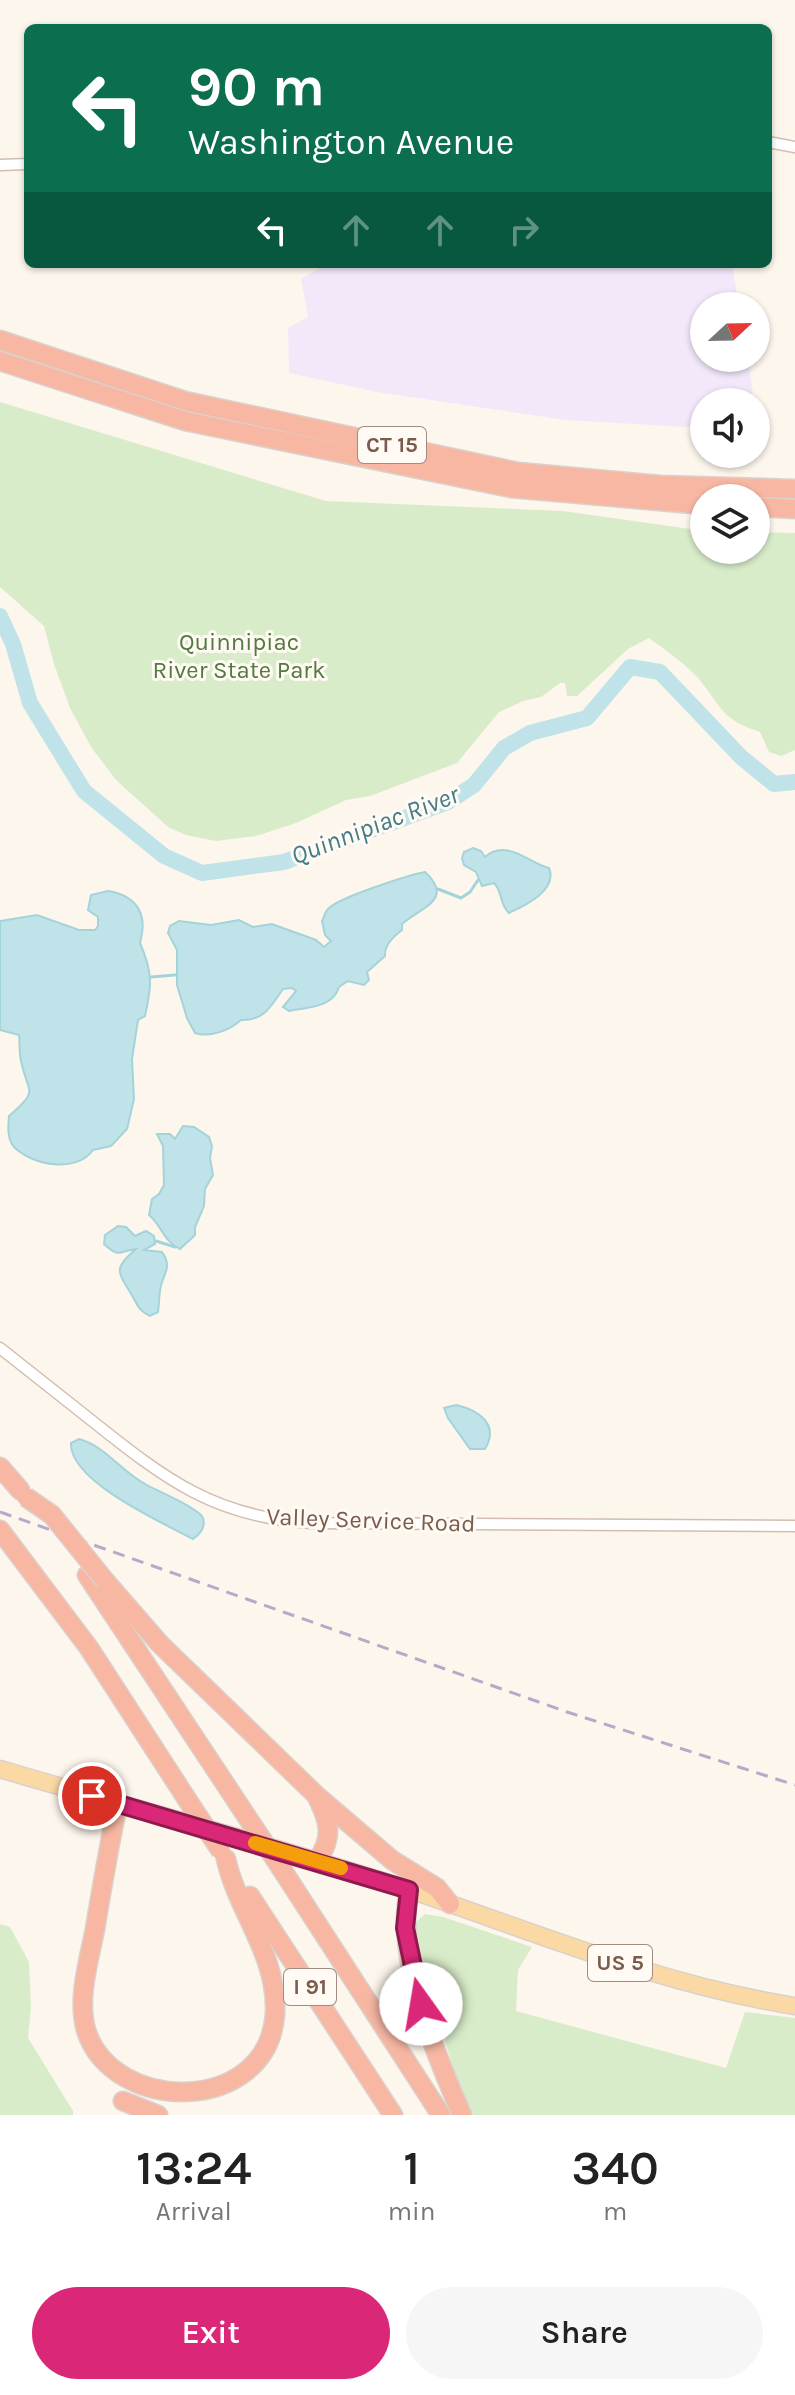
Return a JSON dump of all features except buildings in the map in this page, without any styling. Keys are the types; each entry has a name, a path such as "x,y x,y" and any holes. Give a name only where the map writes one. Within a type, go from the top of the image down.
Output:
{"highway":[{"name":"CT 15","path":"0,340 185,401 518,472 660,485 795,489"},
{"name":"CT 15","path":"0,361 185,421 511,488 690,504"},
{"path":"770,508 795,509"},
{"name":"I 91","path":"0,1467 87,1575 441,2115"},
{"path":"23,1494 56,1519 160,1644 317,1796 392,1860 435,1885 450,1904"},
{"name":"I 91","path":"0,1530 89,1648 393,2115"},
{"path":"317,1796 330,1831 327,1845 317,1861"},
{"path":"112,1802 83,2017 92,2047 106,2070 125,2087 146,2098 186,2104 220,2094 252,2070 270,2039 275,2003 269,1963 233,1885 224,1855"},
{"path":"112,1802 71,2002 73,2029 78,2046 101,2082 133,2106 158,2115"},
{"path":"409,1890 404,1924 416,1984 434,2044 462,2115"}],"main road":[{"name":"US 5","path":"0,1769 317,1861 645,1971 795,2006"}],"street":[{"path":"772,143 795,147"},
{"path":"0,165 24,164"},
{"name":"Valley Service Road","path":"0,1348 171,1481 214,1503 256,1516 299,1522 353,1524 795,1526"}],"shaded area":[{"path":"320,268 733,268 737,292 690,292 690,372 750,372 752,388 690,388 690,427 565,420 377,392 289,373 288,328 308,317 301,279"}],"green space":[{"name":"Quinnipiac River State Park","path":"0,402 326,501 563,511 690,529 690,564 770,564 770,532 795,533 795,750 781,756 769,752 760,732 730,717 694,673 649,638 628,649 577,696 567,696 565,683 560,683 541,697 499,712 457,763 370,796 346,800 296,823 256,836 216,841 186,835 168,827 116,780 91,747 70,708 44,626 0,587"},
{"path":"425,1914 443,1917 532,1947 518,1970 516,2011 726,2068 745,2012 795,2018 795,2115 471,2115 458,2084 416,1945 416,1922"},
{"path":"0,1924 10,1927 29,1962 31,2006 28,2038 73,2115 0,2115"}],"water":[{"path":"473,848 485,857 501,850 509,851 549,868 549,883 539,896 509,913 494,883 482,886 476,872 464,865 464,852"},
{"path":"425,872 437,890 436,896 402,924 402,930 388,945 385,956 367,972 369,980 364,985 348,981 325,1003 289,1011 283,1007 296,991 283,989 266,1011 256,1018 241,1020 213,1034 195,1033 177,985 177,950 168,933 170,926 179,921 211,925 239,920 253,927 272,924 316,940 324,947 331,941 325,935 322,921 334,904"},
{"path":"108,891 127,897 138,908 143,924 140,943 150,979 145,1016 138,1020 132,1059 134,1099 127,1129 111,1146 93,1150 77,1162 43,1162 22,1154 9,1136 9,1116 25,1101 29,1091 20,1058 19,1035 0,1030 0,921 37,915 79,930 95,930 98,917 88,910 91,895"},
{"path":"183,1126 194,1127 209,1137 213,1175 205,1189 204,1206 195,1235 180,1249 170,1242 149,1215 152,1199 164,1185 163,1146 157,1134 170,1134 175,1139"},
{"path":"118,1226 126,1227 135,1236 146,1231 154,1236 155,1244 144,1250 162,1252 167,1263 158,1312 150,1316 138,1306 121,1276 123,1261 136,1249 117,1253 104,1244 105,1235"},
{"path":"456,1405 472,1410 488,1425 489,1440 485,1449 470,1449 448,1418 444,1408"},
{"path":"79,1439 97,1447 145,1484 200,1514 204,1521 200,1533 193,1539 141,1512 101,1486 74,1457 71,1443"}],"waterway":[{"name":"Quinnipiac River","path":"0,616 13,644 30,703 84,791 164,856 202,873 284,862 448,802 474,785 504,748 530,733 587,718 630,667 660,672 741,757 774,784 795,782"},
{"path":"438,889 461,898 470,892 478,880"},
{"path":"151,977 175,975"},
{"path":"156,1241 175,1247"}],"railway":[{"path":"0,1512 567,1712 795,1785"}],"slow traffic":[{"path":"255,1843 341,1868"}],"route":[{"path":"92,1796 409,1890 405,1928 421,2004"}]}
